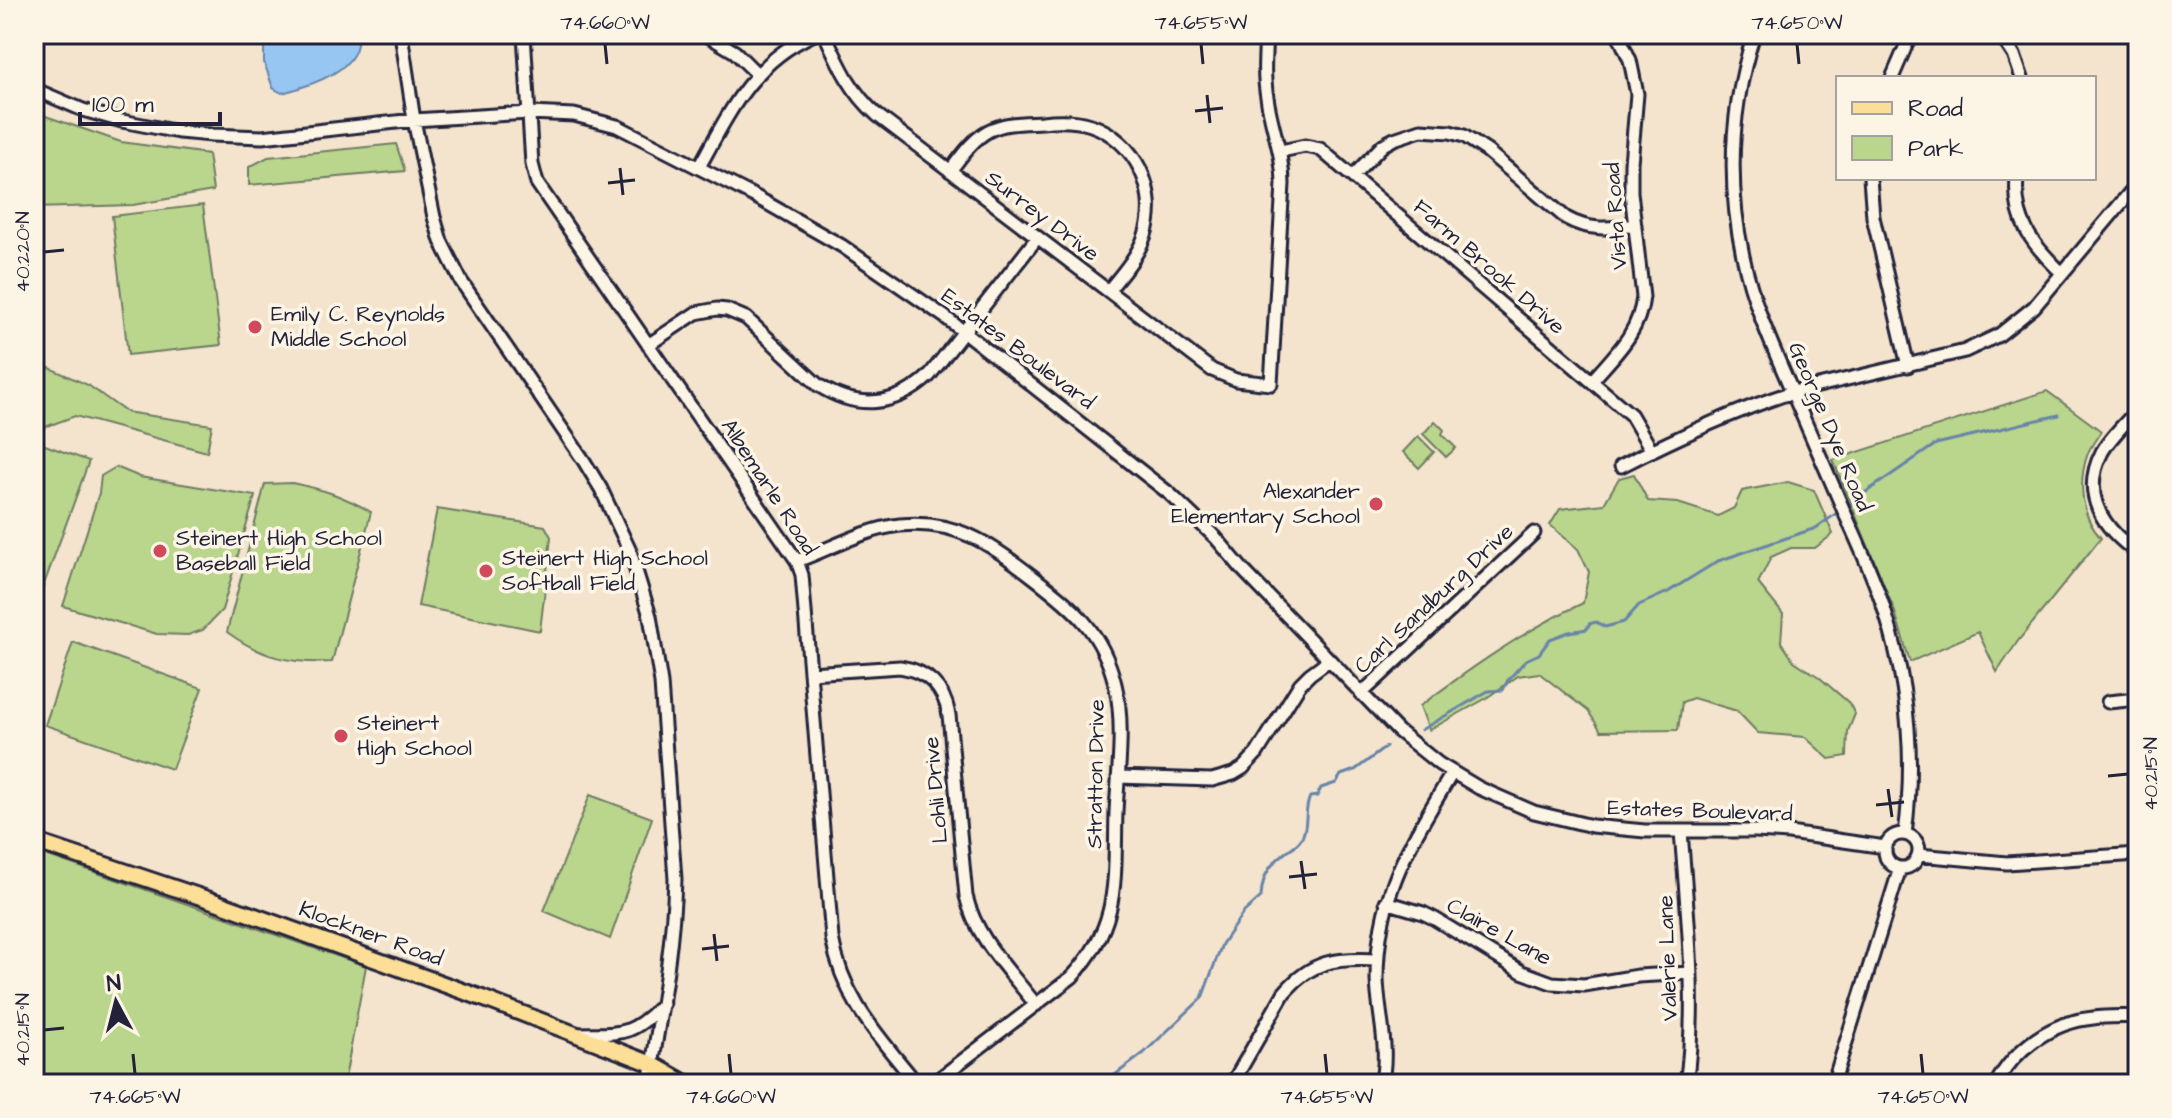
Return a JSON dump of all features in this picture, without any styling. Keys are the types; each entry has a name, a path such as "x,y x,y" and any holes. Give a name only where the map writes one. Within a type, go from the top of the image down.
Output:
{"main road":[{"name":"Klockner Road","path":"34,841 408,970 652,1064 687,1084"}],"street":[{"path":"401,34 414,120 434,217 451,263 601,489 642,583 655,638 674,863 674,904 663,1003 649,1084"},
{"name":"Albemarle Road","path":"524,34 532,164 537,183 797,561 802,575 835,957 848,992 859,1010 917,1084"},
{"path":"705,34 735,52 757,74"},
{"path":"699,167 733,104 757,74 785,50 814,34"},
{"name":"Surrey Drive","path":"825,34 843,74 864,103 1212,370 1236,380 1271,384 1283,184 1281,151"},
{"path":"1266,34 1266,93 1281,151"},
{"name":"Vista Road","path":"1592,381 1632,333 1643,297 1631,163 1637,94 1630,60 1618,34"},
{"name":"George Dye Road","path":"1754,34 1736,112 1733,171 1740,244 1750,287 1765,328 1876,586 1895,648 1910,740 1911,777 1905,834"},
{"path":"1893,76 1911,34"},
{"path":"2000,34 2014,55 2021,76"},
{"name":"Estates Boulevard","path":"34,89 109,117 179,132 262,137 414,120 529,113 574,115 617,126 756,197 842,246 964,332 1170,494 1205,527 1361,694 1405,737 1452,773 1509,802 1560,819 1619,830 1789,833 1885,847"},
{"path":"950,171 976,140 996,127 1009,124 1063,120 1079,122 1116,138 1143,174 1150,202 1141,245 1108,291"},
{"path":"1353,176 1383,145 1394,139 1421,130 1450,132 1476,142 1566,218 1599,229 1635,225"},
{"name":"Farm Brook Drive","path":"1281,151 1305,146 1320,149 1631,415 1652,451"},
{"path":"1870,180 1873,217 1908,366"},
{"path":"2017,180 2017,201 2025,229 2041,253 2062,273"},
{"path":"1621,466 1793,392 1965,351 1999,335 2034,307 2138,183"},
{"path":"648,345 696,313 727,310 746,318 818,385 842,398 868,402 896,398 920,385 929,376 1037,238"},
{"path":"2138,409 2107,444 2096,467 2094,481 2102,519 2117,538 2138,553"},
{"name":"Stratton Drive","path":"797,561 880,529 900,525 936,526 970,535 997,549 1084,619 1104,651 1116,687 1119,706 1114,898 1095,948 1067,981 932,1084"},
{"name":"Carl Sandburg Drive","path":"1361,694 1534,533"},
{"path":"1118,777 1212,780 1233,774 1257,753 1300,684 1329,660"},
{"name":"Lohli Drive","path":"810,673 900,667 928,677 943,694 949,715 969,909 980,933 1036,1005"},
{"path":"2108,702 2138,699"},
{"path":"1381,1084 1385,1042 1377,985 1377,960 1386,902 1410,845 1452,773"},
{"name":"Valerie Lane","path":"1681,831 1690,973 1690,1052 1686,1084"},
{"path":"1905,834 1917,842 1919,855 1909,867 1900,868 1888,861 1885,847 1895,835 1905,834"},
{"path":"1919,855 2007,863 2138,854"},
{"path":"1833,1084 1900,868"},
{"name":"Claire Lane","path":"1386,902 1423,913 1522,972 1552,983 1584,985 1638,976 1690,973"},
{"path":"1232,1084 1294,981 1319,965 1334,960 1377,960"},
{"path":"574,1034 634,1029 663,1003"},
{"path":"1996,1084 2019,1053 2045,1033 2076,1021 2138,1016"}],"green space":[{"path":"34,112 121,142 208,154 213,191 133,205 34,208"},
{"path":"396,144 405,171 249,185 249,167 268,157"},
{"path":"203,205 221,345 128,355 112,216"},
{"path":"34,361 88,385 126,412 212,425 207,452 75,416 34,431"},
{"path":"2047,391 2101,431 2088,453 2082,486 2085,509 2101,538 2018,641 1997,672 1978,632 1910,662 1895,612 1833,460"},
{"path":"1435,421 1444,430 1442,434 1456,448 1446,457 1423,434"},
{"path":"1418,436 1434,452 1419,468 1403,452"},
{"path":"34,441 89,461 34,612"},
{"name":"Steinert High School Baseball Field","path":"116,467 140,477 255,496 222,610 203,630 188,635 157,634 63,606 99,493 101,476"},
{"path":"1634,474 1648,501 1678,503 1718,516 1734,508 1742,491 1788,482 1814,490 1833,534 1815,548 1791,548 1771,557 1758,583 1783,614 1781,642 1794,661 1819,677 1849,703 1855,714 1848,731 1847,756 1829,759 1805,737 1758,733 1737,711 1693,698 1682,702 1678,730 1601,731 1588,711 1539,673 1518,676 1485,699 1429,730 1420,706 1499,650 1583,603 1589,572 1578,549 1550,525 1560,509 1604,504 1619,478"},
{"path":"292,483 333,494 371,512 332,662 303,662 276,657 252,648 227,632 265,484"},
{"name":"Steinert High School Softball Field","path":"437,509 545,526 551,537 540,631 418,606"},
{"path":"73,642 202,688 172,769 45,725"},
{"path":"590,795 652,818 610,939 544,911"},
{"path":"34,851 366,966 344,1084 34,1084"}],"water":[{"path":"274,34 357,34 357,47 343,67 332,74 282,93 273,88 264,62 264,45"}],"waterway":[{"path":"1850,503 1936,444 2059,415"},
{"path":"1421,730 1488,691 1503,690 1526,660 1539,654 1550,639 1587,629 1589,624 1596,622 1605,627 1624,622 1639,605 1668,592 1718,561 1816,528 1837,513"},
{"path":"1103,1084 1144,1053 1202,998 1222,944 1243,913 1261,897 1263,882 1273,864 1302,837 1310,797 1317,796 1321,788 1336,783 1341,775 1355,770 1386,747"}],"place":[{"name":"Emily C. Reynolds Middle School","path":"255,327"},
{"name":"Alexander Elementary School","path":"1376,504"},
{"name":"Steinert High School Baseball Field","path":"160,551"},
{"name":"Steinert High School Softball Field","path":"486,571"},
{"name":"Steinert High School","path":"341,736"}]}
